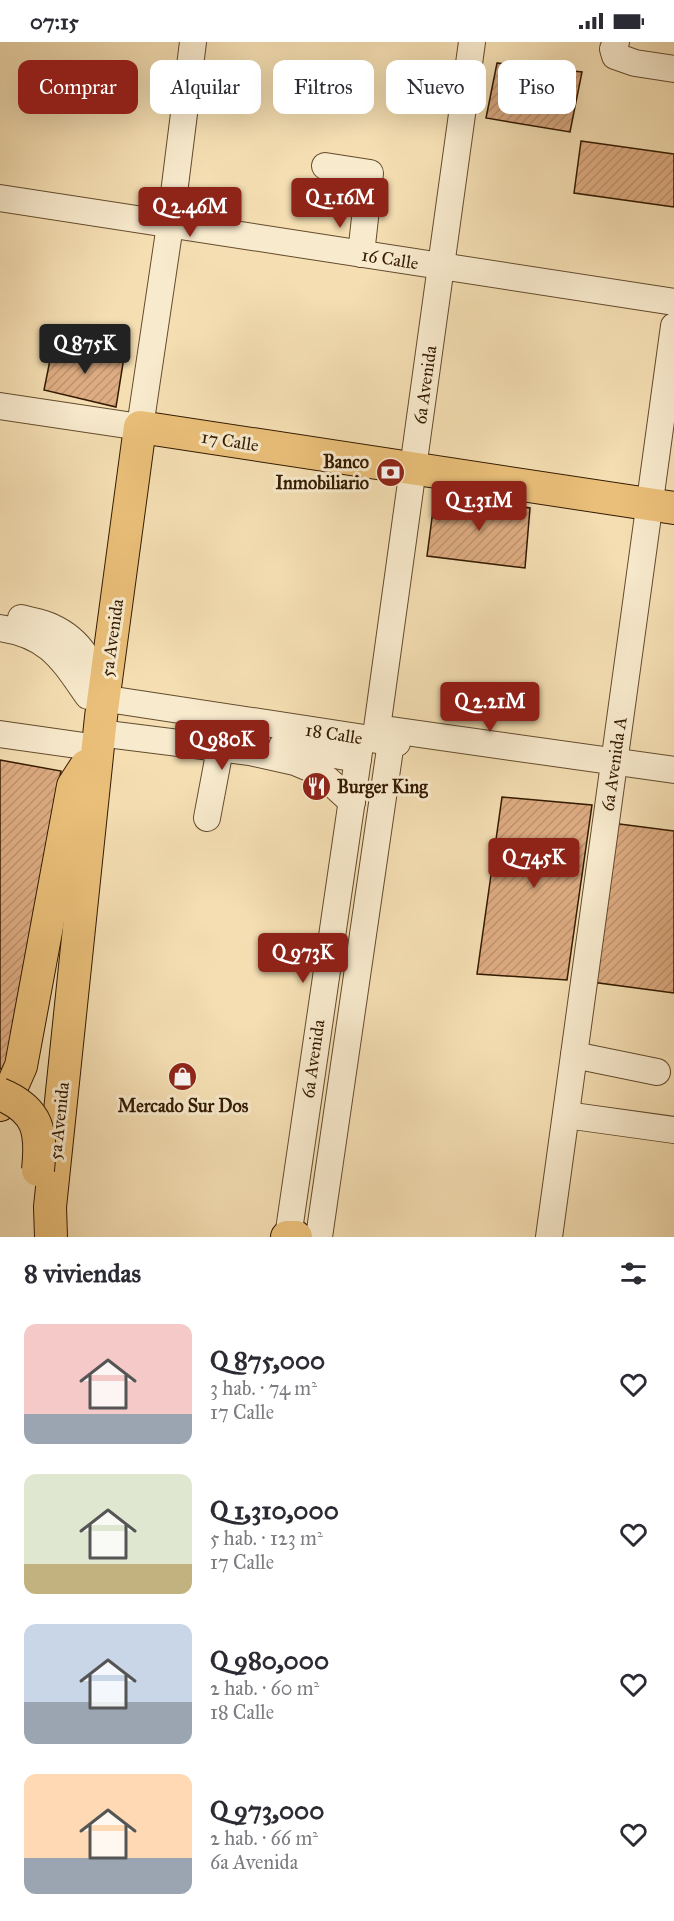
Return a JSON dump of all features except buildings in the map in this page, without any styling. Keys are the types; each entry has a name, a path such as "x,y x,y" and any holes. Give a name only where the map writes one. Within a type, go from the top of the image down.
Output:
{"main road":[{"name":"17 Calle","path":"140,427 662,506"},
{"name":"5a Avenida","path":"51,1237 50,1207 100,724 140,427"},
{"path":"0,1105 14,1085 24,1057 73,786 100,724"},
{"path":"0,1094 21,1105 38,1126 40,1142 34,1190 33,1237"}],"street":[{"name":"5a Avenida","path":"140,427 194,42"},
{"name":"6a Avenida","path":"319,1237 372,742 413,468 472,42"},
{"path":"616,42 613,49 615,56 635,63 674,69"},
{"path":"325,166 379,175 361,254"},
{"name":"16 Calle","path":"0,198 674,302"},
{"name":"6a Avenida A","path":"549,1237 614,767 662,506 674,326"},
{"name":"17 Calle","path":"0,405 140,427"},
{"path":"0,614 53,627 77,643 94,668 100,724"},
{"path":"0,628 15,630 39,639 61,658 88,696 100,724"},
{"path":"0,734 100,724"},
{"name":"18 Calle","path":"100,724 372,742 614,767 674,770"},
{"name":"18 Calle","path":"100,724 295,762 314,770 352,802"},
{"name":"6a Avenida","path":"290,1237 352,802 372,742"},
{"path":"207,818 220,748"},
{"name":"18 Calle","path":"614,767 674,786"},
{"path":"574,1055 657,1072"},
{"path":"566,1115 674,1130"}],"place":[{"name":"Banco Inmobiliario","path":"390,472"},
{"name":"Burger King","path":"316,787"},
{"name":"Mercado Sur Dos","path":"183,1077"}]}
